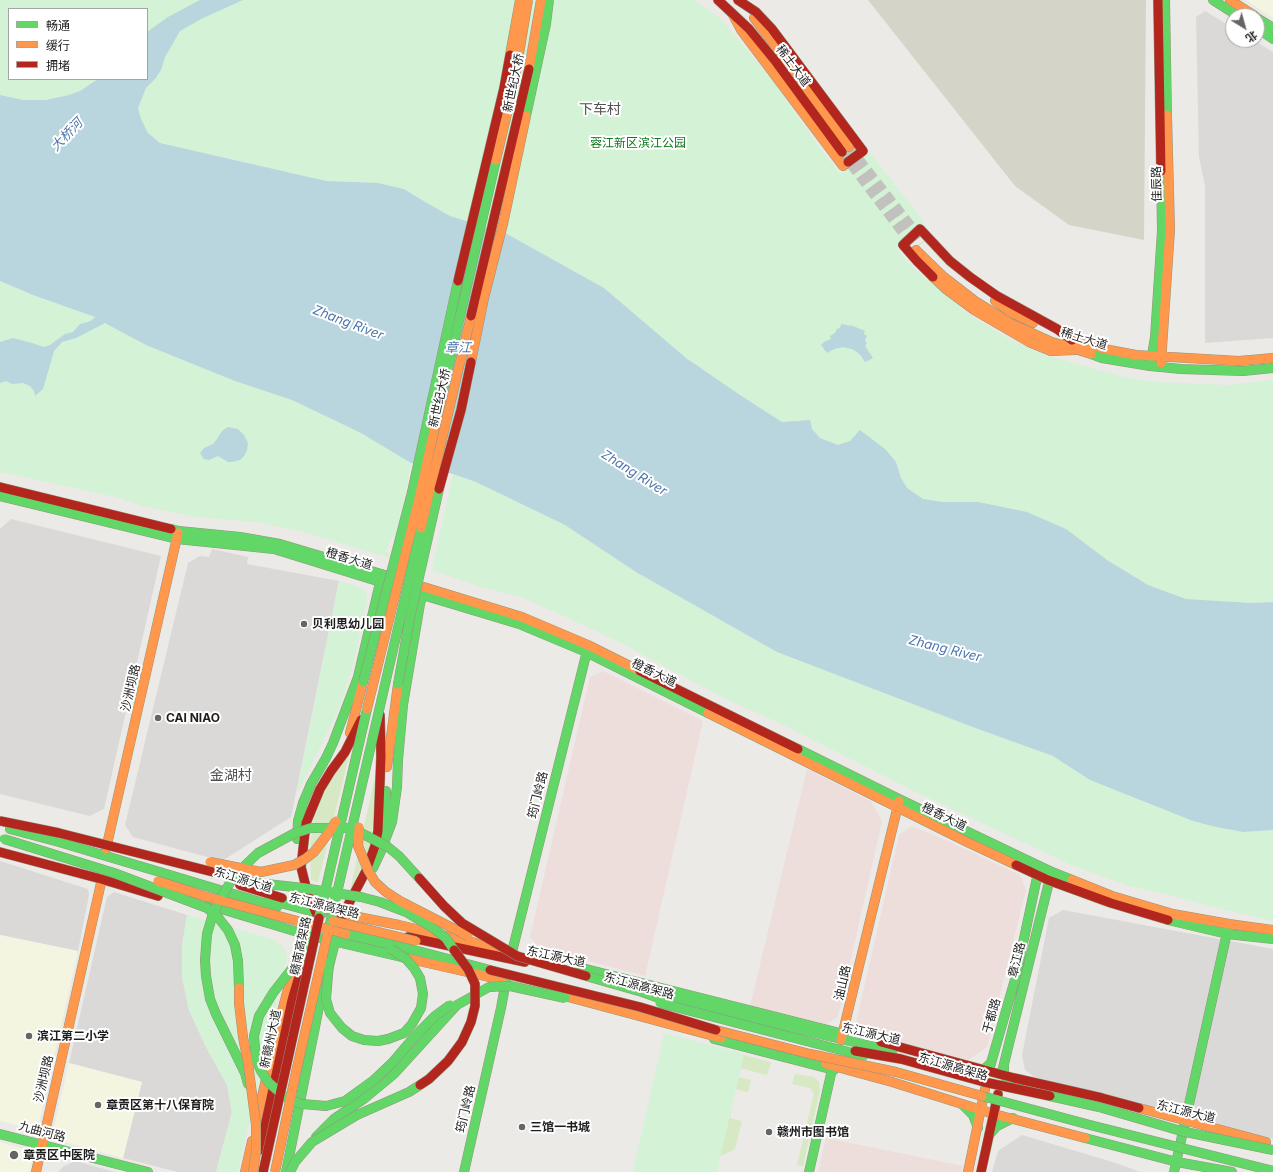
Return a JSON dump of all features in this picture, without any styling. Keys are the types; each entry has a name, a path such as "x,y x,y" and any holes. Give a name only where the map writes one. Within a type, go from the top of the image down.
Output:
{"main road":[{"path":"298,821 313,787 340,752 349,736 412,492 456,287 504,88 520,0"},
{"name":"新世纪大桥","path":"369,701 420,494 514,84 528,0"},
{"name":"新世纪大桥","path":"380,707 526,86 541,0"},
{"path":"357,895 380,846 386,819 387,759 398,684 410,618 426,543 460,410 484,298 506,209 545,31 549,0"},
{"name":"稀土大道","path":"718,0 749,29 845,149 779,51 738,0"},
{"path":"732,13 741,30 843,166 863,151 772,29 756,12 738,0"},
{"name":"佳辰路","path":"1158,0 1162,231 1157,356 1160,367"},
{"name":"佳辰路","path":"1150,366 1157,356 1170,230 1165,0"},
{"path":"1213,0 1226,8"},
{"path":"1230,0 1242,8"},
{"path":"1072,340 1057,329 997,296 970,277 950,261 920,229 903,246 947,290 974,310 1030,342 1051,351 1075,350"},
{"name":"稀土大道","path":"923,242 948,267 977,290 1012,313 1051,332 1072,340 1104,349 1136,355 1239,361 1273,358"},
{"name":"稀土大道","path":"916,250 944,278 975,301 1012,324 1052,342 1075,350 1102,358 1160,367 1243,371 1273,368"},
{"path":"0,482 51,494 113,515"},
{"name":"橙香大道","path":"0,487 113,515 178,535"},
{"name":"橙香大道","path":"0,496 178,535 240,537 280,544 519,624 587,649 898,803 968,842 1039,870 1118,905 1171,921 1227,934 1273,939"},
{"name":"沙洲坝路","path":"107,846 178,535"},
{"path":"315,910 303,878 297,838 298,821 311,784 326,758 358,677 380,577"},
{"path":"342,917 374,866 392,822 397,787 403,705 423,592"},
{"name":"筠门岭路","path":"514,954 587,649"},
{"path":"0,814 107,846 190,858 261,872 294,865 314,852 337,820 369,701"},
{"path":"301,867 306,823 312,808 320,789 345,752 359,727 369,701"},
{"name":"赣南高架路","path":"263,1172 326,886 369,701"},
{"path":"286,1172 320,1002 334,944 342,917 366,871 375,846 378,831 381,756 380,707"},
{"path":"380,707 359,819 358,846 368,870 375,882 386,892 400,901 478,941 514,954 642,992 721,1020"},
{"name":"赣南高架路","path":"275,1172 298,1064 380,707"},
{"name":"油山路","path":"809,1172 898,803"},
{"path":"346,934 391,949 406,960 420,978 423,994 421,1008 412,1024 404,1033 378,1042 352,1036 342,1028 330,1014 326,999 330,952 345,891 355,817"},
{"path":"0,821 60,833 258,883 361,897 380,902 406,912 433,928 446,938 468,969 475,984 475,1006 471,1022 462,1042 448,1062 429,1079 409,1092 357,1116 312,1142"},
{"path":"342,822 326,867 304,944 294,966 273,993 259,1016 254,1036 256,1060 261,1071 269,1083 292,1101 302,1104 326,1106 345,1101 374,1080 434,1016 463,996 489,988 510,986 716,1030"},
{"name":"东江源高架路","path":"0,827 66,844 277,907 530,970"},
{"path":"251,1096 245,1073 216,1014 210,998 205,971 207,934 218,903 234,876 258,853 281,840 295,833 311,828 346,828 368,836 388,847 398,856 444,906 462,923 514,954"},
{"path":"1,840 102,876 307,939 505,984 892,1082 1008,1121 1176,1166 1218,1172"},
{"path":"1,840 114,874 207,908 217,916 232,937 238,961 239,1003 256,1125 254,1172"},
{"name":"东江源高架路","path":"1,840 56,849 204,896 346,934 640,1007 716,1030 810,1054 896,1072 1090,1125 1273,1171"},
{"name":"东江源大道","path":"107,846 290,900 315,910 409,937 578,974 722,1011 842,1036 903,1054 1003,1075 1010,1083 1016,1082 1185,1123 1247,1140 1273,1149"},
{"path":"0,852 102,876"},
{"name":"于都路","path":"972,1110 1016,976 1039,870"},
{"name":"沙洲坝路","path":"36,1172 102,876"},
{"name":"橙香大道","path":"1050,876 1173,914 1273,930"},
{"name":"章江路","path":"981,1172 1050,876"},
{"name":"新赣州大道","path":"254,1172 292,1000 315,910"},
{"path":"342,917 400,925 514,954 649,984 842,1036"},
{"path":"1176,1166 1229,924"},
{"path":"244,1172 280,1019 307,939"},
{"path":"291,1172 334,944"},
{"name":"东江源高架路","path":"560,978 900,1065 1095,1117 1236,1152"},
{"name":"筠门岭路","path":"464,1172 505,984"},
{"path":"291,1172 295,1162 334,1119 394,1074 457,1005 489,988"},
{"path":"811,1043 901,1059 984,1082 1099,1107 1181,1131 1273,1149"},
{"path":"810,1054 1085,1132 1177,1156 1249,1172"},
{"path":"968,1172 978,1128 972,1110"},
{"path":"989,1135 997,1126 1008,1121"},
{"path":"1185,1123 1273,1144"},
{"name":"九曲河路","path":"0,1134 148,1172"},
{"path":"1250,1156 1273,1162"},
{"path":"1176,1166 1232,1172"}],"shaded area":[{"path":"868,0 1146,0 1144,240 1069,225 1015,186"},
{"path":"1246,0 1273,0 1273,18 1265,13 1265,8 1258,8"},
{"path":"1205,11 1225,23 1225,48 1265,47 1273,52 1273,338 1205,343 1205,186 1199,157 1196,17"},
{"path":"11,519 161,556 104,809 90,816 0,794 0,529"},
{"path":"212,549 248,557 247,564 339,581 291,817 222,861 133,837 125,825 188,563 200,556 209,557"},
{"path":"603,671 703,721 645,976 540,948 530,937 590,677"},
{"path":"807,769 871,801 882,821 838,1017 826,1024 750,1006"},
{"path":"912,826 948,841 1020,875 1026,890 987,1047 968,1060 864,1034 856,1023 899,835"},
{"path":"0,861 88,889 89,895 78,951 0,935"},
{"path":"114,892 187,915 182,946 182,977 189,1010 205,1045 227,1085 232,1112 216,1172 178,1172 123,1158 142,1082 69,1063 107,897"},
{"path":"1063,910 1273,949 1273,1139 1034,1077 1025,1070 1022,1055 1049,918"},
{"name":"滨江第二小学","path":"0,935 78,951 39,1122 28,1128 0,1121"},
{"name":"章贡区第十八保育院","path":"69,1063 142,1082 123,1158 62,1141 54,1128"},
{"path":"1022,1135 1116,1163 1140,1172 992,1172 998,1151"},
{"path":"826,1138 963,1166 961,1172 818,1172"},
{"name":"章贡区中医院","path":"0,1142 24,1149 32,1161 29,1172 0,1172"},
{"path":"76,1161 115,1172 58,1172 64,1166"}],"green space":[{"name":"蓉江新区滨江公园","path":"0,0 695,0 722,20 775,84 819,147 840,174 870,153 924,222 897,248 907,262 967,313 1007,338 1042,354 1119,376 1154,382 1228,385 1273,380 1273,602 1251,603 1186,599 1148,585 1107,560 978,502 943,502 923,499 907,488 901,478 896,462 860,430 850,441 838,445 820,438 812,429 800,420 782,422 685,358 604,288 507,234 450,216 404,189 378,183 326,181 160,143 148,133 141,119 138,108 146,88 155,79 148,61 148,8 8,8 8,80 96,80 80,91 46,100 23,100 0,95"},
{"path":"0,281 33,295 95,317 235,381 292,400 361,433 411,463 397,537 391,537 386,552 395,556 393,559 304,532 256,522 196,517 143,506 116,497 0,472"},
{"path":"453,474 476,482 565,525 636,572 777,652 1053,756 1090,780 1193,821 1243,832 1273,830 1273,921 1126,885 1076,867 918,793 780,723 730,701 617,641 564,616 521,597 481,587 432,570"},
{"path":"339,581 351,584 366,592 367,600 354,661 338,711 296,796"},
{"path":"351,748 318,882 311,880 310,847 314,818 325,789"},
{"path":"377,767 371,847 350,891"},
{"path":"187,915 275,940 285,949 287,957 238,1172 216,1172 232,1112 227,1085 205,1045 189,1010 182,977 182,946"},
{"path":"664,1033 744,1054 717,1172 633,1172"},
{"path":"736,1053 771,1062 767,1075 732,1066"},
{"path":"795,1074 814,1077 819,1082 820,1091 803,1166 797,1165 814,1094 810,1088 792,1084"},
{"path":"728,1075 751,1080 748,1092 725,1087"},
{"path":"722,1110 731,1112 730,1118 742,1121 735,1149 710,1161"}],"water":[{"name":"章江","path":"200,0 243,0 201,19 180,31 165,57 161,70 146,88 138,108 141,119 148,133 160,143 326,181 378,183 404,189 450,216 507,234 604,288 686,358 782,422 810,420 812,429 820,438 838,445 850,441 860,430 886,450 896,462 901,478 907,488 923,499 943,502 978,502 1027,512 1066,529 1107,560 1148,585 1186,599 1251,603 1273,602 1273,830 1243,832 1193,821 1090,780 1053,756 777,652 636,572 565,525 476,482 453,474 411,463 361,433 292,400 235,381 146,345 105,323 76,338 62,342 54,351 43,389 35,396 34,391 30,386 23,383 12,384 6,381 0,383 0,342 13,338 44,347 50,345 65,334 73,332 80,324 91,321 95,317 33,295 0,281 0,95 23,100 46,100 80,91 96,80 148,80 148,31 168,17"},
{"path":"841,324 853,326 865,331 864,334 867,336 865,340 867,343 865,346 873,358 865,362 857,352 843,347 834,349 827,353 821,345 831,339 830,336 840,328"},
{"path":"228,427 238,429 244,435 248,443 244,456 240,460 233,462 228,462 218,456 209,460 204,459 200,453 204,448 213,444 222,431"}],"tunnel":[{"path":"849,147 923,242"},
{"path":"842,152 916,250"}],"traffic: fast":[{"path":"526,116 546,24 549,0"},
{"path":"1165,0 1167,115"},
{"path":"1213,0 1226,8"},
{"path":"1265,23 1273,28"},
{"path":"1265,34 1273,39"},
{"path":"441,399 496,160"},
{"path":"1151,361 1155,337 1162,231 1161,171"},
{"path":"363,682 412,492 458,281"},
{"path":"1091,354 1102,358 1150,366 1181,369 1243,371 1273,368"},
{"path":"398,684 410,617 439,489"},
{"path":"0,496 177,539 274,549 387,584"},
{"path":"328,932 421,528"},
{"path":"171,529 240,537 280,544 388,576"},
{"path":"297,839 298,821 303,803 311,784 333,743 358,677 382,574"},
{"path":"373,868 392,822 397,787 403,705 424,588"},
{"path":"416,593 519,624 586,652 708,713"},
{"path":"512,952 588,647"},
{"path":"319,918 367,709"},
{"path":"798,749 899,799 1052,872 1072,880"},
{"path":"383,835 386,819 386,791"},
{"path":"206,976 205,960 207,934 218,903 234,876 258,853 295,833 311,828 346,828 363,834 388,847 399,856 419,878"},
{"path":"10,829 59,842 277,907"},
{"path":"4,839 114,873 207,908 217,916 228,930 235,945 238,961 239,988"},
{"path":"989,1070 1016,976 1039,868"},
{"path":"213,872 258,883 361,897 380,902 406,912 433,928 446,938 454,950"},
{"path":"1002,1072 1051,874"},
{"path":"269,900 322,914"},
{"path":"208,905 311,936 410,959"},
{"path":"1168,920 1227,934 1273,939"},
{"path":"1174,1172 1228,928"},
{"path":"308,929 304,944 294,966 273,993 259,1016 254,1036 256,1060 261,1071 269,1083 292,1101 302,1104 326,1106 345,1101 374,1080 392,1063 415,1036 435,1016 450,1005"},
{"path":"286,1172 320,1002 337,934"},
{"path":"346,934 490,970"},
{"path":"329,963 326,999 330,1013 342,1028 352,1036 364,1040 378,1041 388,1039 404,1033 412,1024 421,1008 423,994 420,978 414,968 406,959 391,949"},
{"path":"582,968 844,1034"},
{"path":"206,976 210,999 245,1073 248,1084"},
{"path":"586,976 642,992 670,1002"},
{"path":"464,1172 506,981"},
{"path":"489,987 510,986 565,998"},
{"path":"316,1137 334,1119 365,1098 394,1074 457,1005 489,987"},
{"path":"661,995 892,1051"},
{"path":"660,1003 864,1056"},
{"path":"714,1039 834,1070"},
{"path":"976,1076 991,1063"},
{"path":"809,1172 833,1065"},
{"path":"1004,1066 1004,1074 1007,1080 1013,1085 1017,1086"},
{"path":"290,1172 295,1162 312,1142 357,1115 409,1092 420,1085"},
{"path":"982,1096 1273,1171"},
{"path":"1050,1096 1099,1107 1181,1131 1273,1150"},
{"path":"963,1105 973,1115 978,1128"},
{"path":"989,1135 997,1126 1013,1118"},
{"path":"0,1134 148,1172"},
{"path":"1085,1138 1177,1162 1232,1172"}],"traffic: slow":[{"path":"510,55 520,0"},
{"path":"496,160 514,84 528,0"},
{"path":"529,69 541,0"},
{"path":"1230,0 1242,8"},
{"path":"732,13 741,30 843,166 848,162"},
{"path":"754,18 849,147"},
{"path":"1161,363 1170,230 1167,115"},
{"path":"471,362 484,298 503,224 526,116"},
{"path":"916,250 944,277 975,301 1012,324 1052,342 1091,354"},
{"path":"933,277 947,290 974,310 1029,342 1051,351 1075,350"},
{"path":"995,301 1012,313 1033,323"},
{"path":"421,528 471,316"},
{"path":"1066,337 1104,349 1136,355 1239,361 1273,358"},
{"path":"367,709 420,494 441,399"},
{"path":"106,849 178,533"},
{"path":"417,585 522,617 588,645 640,671"},
{"path":"350,733 363,682"},
{"path":"387,767 398,684"},
{"path":"708,713 1016,865"},
{"path":"841,1040 899,801"},
{"path":"210,862 261,872 294,865 314,852 336,821"},
{"path":"359,827 358,846 368,870 375,882 386,892 400,901 468,936"},
{"path":"36,1172 103,874"},
{"path":"1072,880 1112,896 1173,914 1273,930"},
{"path":"158,881 204,896 346,934"},
{"path":"338,913 399,925 498,948"},
{"path":"333,921 416,941"},
{"path":"275,1172 328,932"},
{"path":"410,959 502,980"},
{"path":"257,1118 293,970"},
{"path":"239,988 239,1003 243,1037 256,1125 256,1153 253,1172"},
{"path":"557,994 721,1038"},
{"path":"716,1030 810,1054 896,1072 982,1096"},
{"path":"826,1064 892,1082 994,1114 1085,1138"},
{"path":"968,1172 985,1089"},
{"path":"1139,1108 1266,1142"},
{"path":"245,1172 252,1141"}],"traffic: jam":[{"path":"718,0 749,29 776,62 842,152"},
{"path":"738,0 756,12 772,29 863,151 848,162"},
{"path":"1158,0 1161,171"},
{"path":"458,281 504,88 510,55"},
{"path":"471,316 529,69"},
{"path":"933,277 903,245 920,229 950,261 970,277 997,296 1057,329 1072,340"},
{"path":"439,489 461,410 471,362"},
{"path":"0,487 171,529"},
{"path":"640,671 798,749"},
{"path":"340,920 366,871 375,846 378,831 381,756 380,715"},
{"path":"316,913 308,895 301,867 306,823 320,789 345,752 361,720"},
{"path":"0,821 59,833 213,872"},
{"path":"0,852 158,896"},
{"path":"1016,865 1048,880 1111,903 1168,920"},
{"path":"419,878 444,906 462,923 517,956 586,976"},
{"path":"240,885 282,898"},
{"path":"263,1172 319,918"},
{"path":"408,937 525,962"},
{"path":"420,1085 429,1079 448,1061 462,1042 471,1022 475,1006 475,984 468,969 454,950"},
{"path":"260,1150 292,1000 304,959"},
{"path":"490,970 640,1007 716,1030"},
{"path":"881,1042 1014,1078 1139,1108"},
{"path":"855,1051 901,1059 984,1082 1050,1096"},
{"path":"981,1172 998,1094"}],"place":[{"name":"贝利思幼儿园","path":"304,624"},
{"name":"CAI NIAO","path":"158,718"},
{"name":"滨江第二小学","path":"29,1036"},
{"name":"章贡区第十八保育院","path":"98,1105"},
{"name":"三馆一书城","path":"522,1127"},
{"name":"赣州市图书馆","path":"769,1132"},
{"name":"章贡区中医院","path":"14,1155"}],"district":[{"name":"下车村","path":"600,110"},
{"name":"金湖村","path":"231,776"}],"water label":[{"name":"大桥河","path":"67,135"},
{"name":"Zhang River","path":"348,323"},
{"name":"Zhang River","path":"634,473"},
{"name":"Zhang River","path":"945,649"}]}
